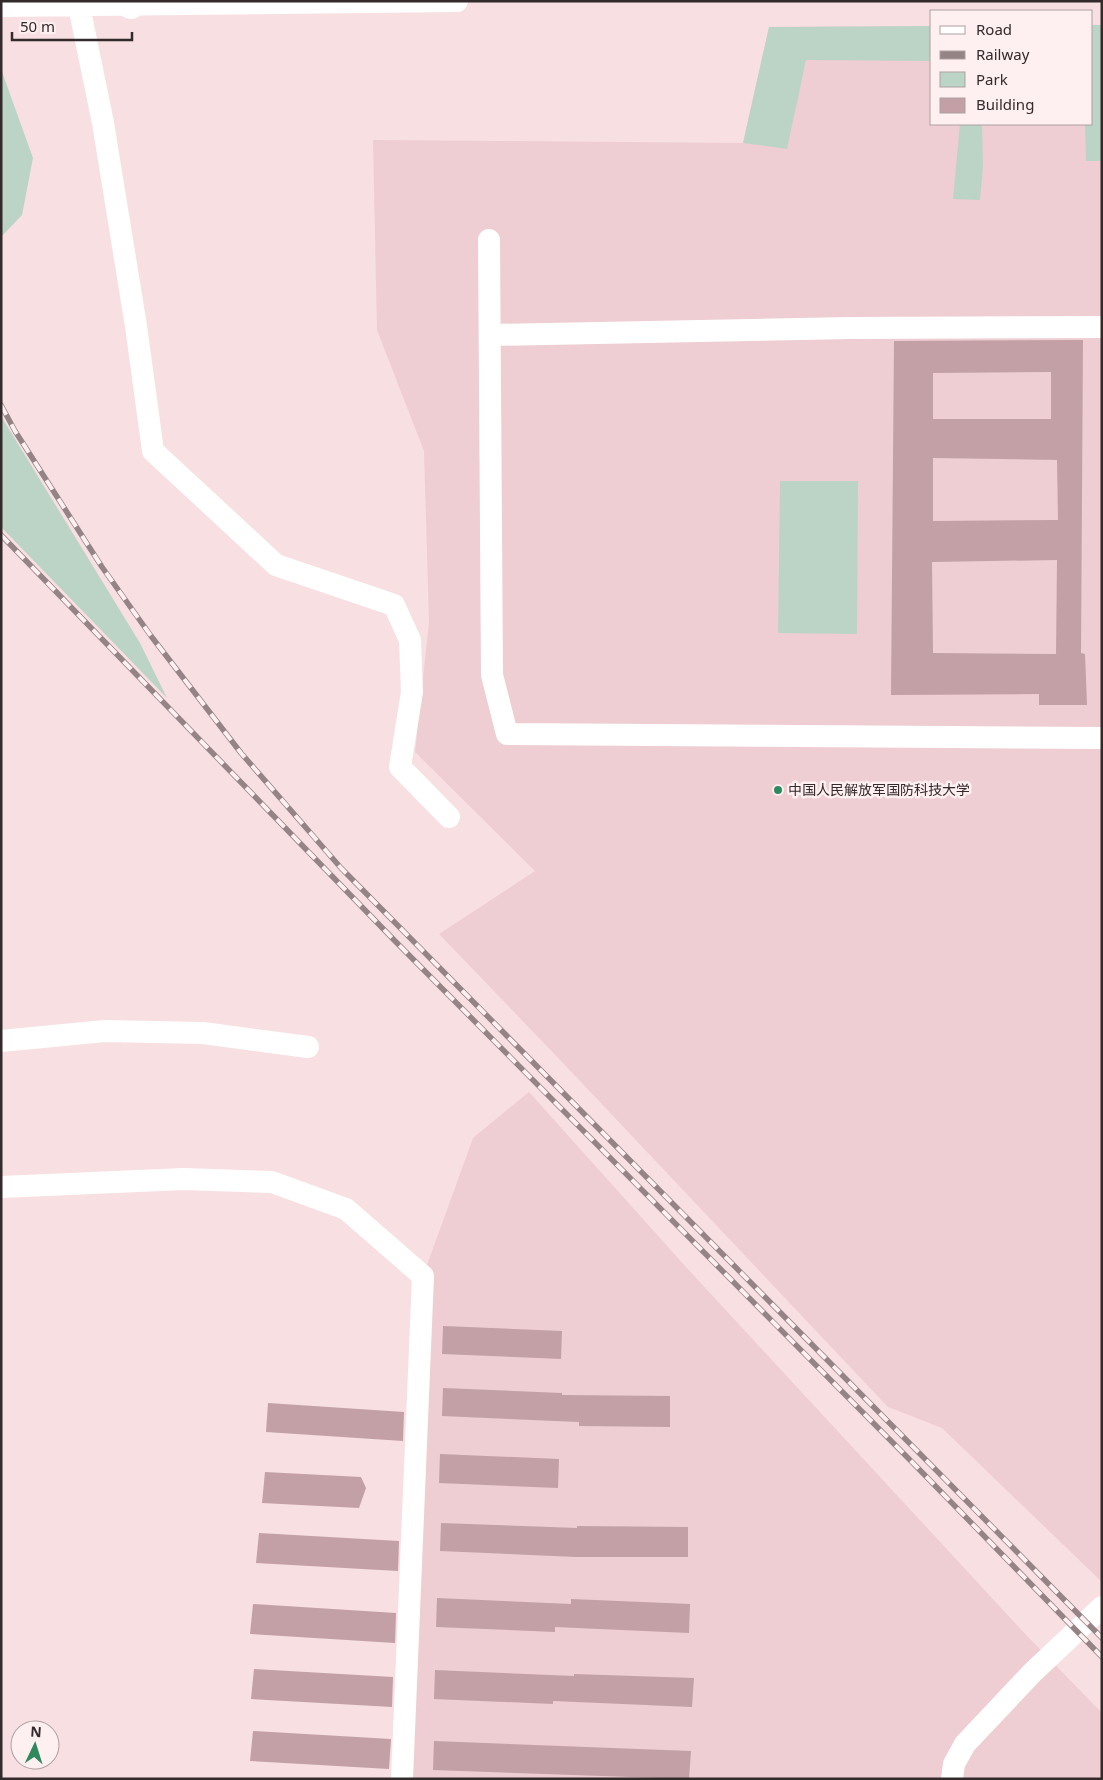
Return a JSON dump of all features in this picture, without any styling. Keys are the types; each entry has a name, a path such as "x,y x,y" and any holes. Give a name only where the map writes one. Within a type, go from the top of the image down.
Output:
{"street":[{"path":"1,6 457,1"},
{"path":"79,6 103,123 136,326 153,451 276,565 394,605 410,640 412,692 400,767 448,817"},
{"path":"489,240 492,675 507,734 1102,738"},
{"path":"490,335 850,328 1102,327"},
{"path":"1,1041 105,1031 203,1033 308,1047"},
{"path":"1,1187 184,1179 272,1182 346,1209 423,1276 402,1779"},
{"path":"952,1779 954,1764 964,1744 1033,1672 1102,1607"}],"shaded area":[{"name":"中国人民解放军国防科技大学","path":"1093,25 1102,25 1102,1582 942,1428 888,1407 439,934 535,871 415,752 429,622 424,451 377,330 373,140 743,143 769,27 930,26 930,125 1093,125"},
{"path":"529,1092 686,1267 1028,1637 1102,1713 1102,1779 402,1779 423,1276 473,1138"}],"green space":[{"path":"1093,25 1102,25 1102,161 1086,161 1085,125 1093,125"},
{"path":"930,26 930,61 806,60 787,149 743,143 769,27"},
{"path":"1,69 33,158 22,215 1,237"},
{"path":"960,125 982,125 983,167 980,200 953,199"},
{"path":"1,416 140,643 167,698 1,527"},
{"path":"780,481 858,481 857,634 778,633"}],"building":[{"path":"1083,340 1081,653 1085,654 1087,705 1039,705 1039,694 891,695 894,341","holes":["1051,372 1051,419 933,419 933,373","933,458 1057,460 1058,520 933,521","1057,560 1056,654 933,653 932,562"]},
{"path":"443,1326 562,1331 561,1359 442,1354"},
{"path":"443,1388 562,1393 562,1395 670,1396 670,1427 579,1426 579,1422 442,1416"},
{"path":"268,1403 404,1412 403,1441 266,1432"},
{"path":"440,1454 559,1459 558,1488 439,1483"},
{"path":"265,1472 361,1477 366,1488 359,1508 262,1503"},
{"path":"441,1523 577,1528 577,1526 688,1527 688,1557 576,1557 440,1551"},
{"path":"259,1533 399,1541 398,1571 256,1563"},
{"path":"437,1598 571,1604 571,1599 690,1604 689,1633 555,1627 555,1632 436,1627"},
{"path":"253,1604 396,1613 395,1643 250,1634"},
{"path":"254,1669 393,1677 392,1707 251,1699"},
{"path":"435,1670 574,1676 574,1674 694,1678 692,1707 553,1701 553,1704 434,1699"},
{"path":"253,1731 391,1739 389,1769 250,1761"},
{"path":"434,1741 691,1751 689,1779 433,1770"}],"railway":[{"path":"1,405 15,431 102,567 151,636 241,753 341,868 1102,1638"},
{"path":"1,535 395,941 912,1462 1102,1657"}],"place":[{"name":"中国人民解放军国防科技大学","path":"778,790"}]}
